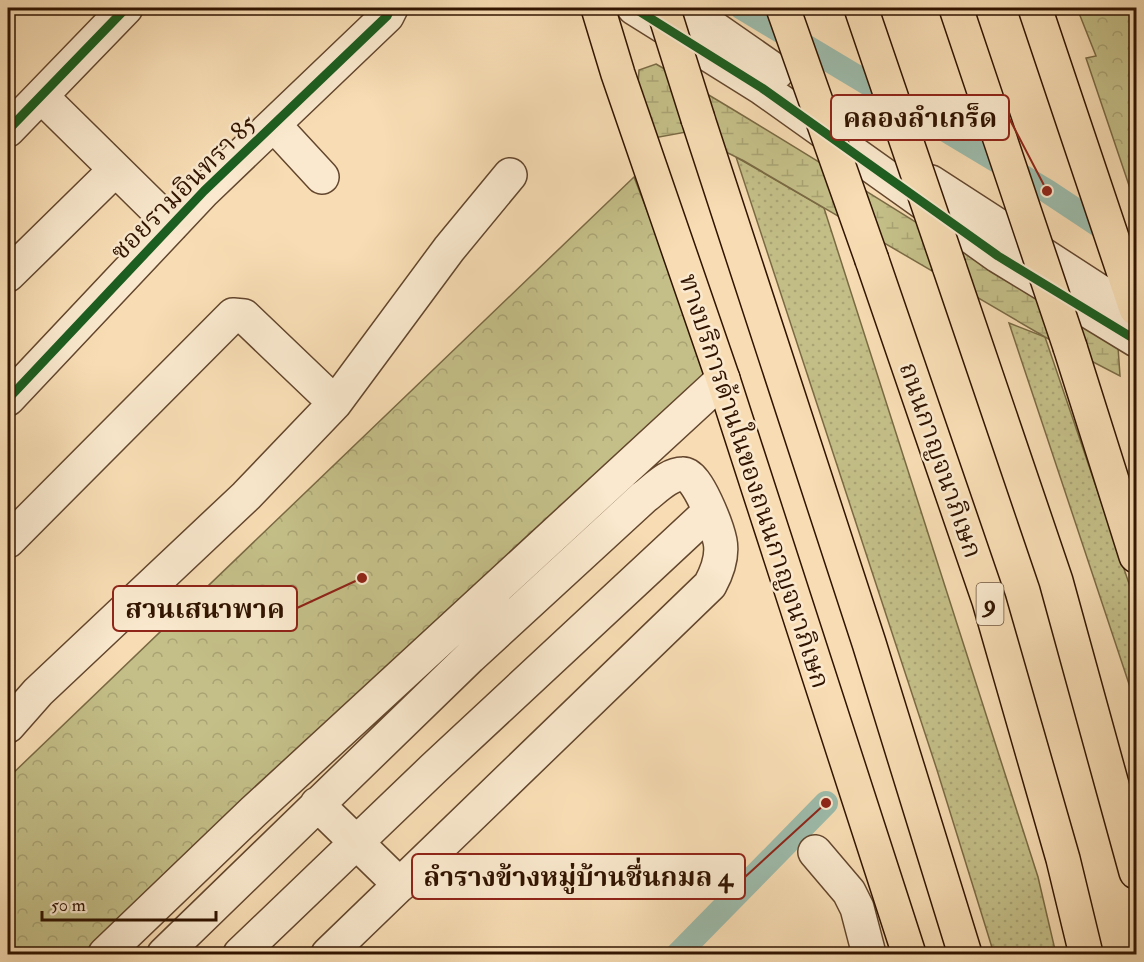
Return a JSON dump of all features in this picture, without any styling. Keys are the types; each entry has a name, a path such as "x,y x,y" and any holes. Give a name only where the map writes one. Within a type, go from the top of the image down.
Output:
{"main road":[{"name":"ทางบริการด้านในของถนนกาญจนาภิเษก","path":"598,8 618,74 723,378 906,953"},
{"path":"663,8 869,643 965,954"},
{"name":"ถนนกาญจนาภิเษก","path":"783,8 989,601 1063,859 1086,954"},
{"path":"861,8 1056,580 1137,872"},
{"path":"956,8 1070,346 1137,556"},
{"path":"1036,11 1137,309"}],"street":[{"path":"8,130 126,8"},
{"name":"ซอยรามอินทรา 85","path":"8,399 172,225 387,16 391,8"},
{"path":"634,8 762,88 998,256 1137,340"},
{"path":"678,8 711,26 943,190 1137,315"},
{"path":"41,96 172,225"},
{"path":"274,125 322,177"},
{"path":"8,275 115,170"},
{"path":"8,726 38,692 246,496 335,403 449,249 510,176"},
{"path":"8,542 233,315 244,316 335,403"},
{"path":"105,954 253,812 723,378"},
{"path":"164,954 470,657 644,497 672,476 685,473 691,476 700,489 720,541 719,568 710,585 328,954"},
{"path":"240,954 356,842 709,512"},
{"path":"317,804 400,885"},
{"path":"815,852 849,892 857,908 869,954"}],"green space":[{"path":"1077,8 1136,8 1136,206 1086,58 1096,56"},
{"path":"656,64 1118,347 1120,376 1045,337 744,161 686,132 654,138 638,85 639,70"},
{"path":"736,157 824,208 1038,877 1056,954 994,954 937,770"},
{"path":"634,177 712,378 126,954 8,954 8,778"},
{"path":"1009,323 1045,337 1136,604 1136,705"}],"waterway":[{"path":"742,8 1047,191 1136,250"},
{"path":"678,954 826,803"}],"cycle path":[{"path":"8,130 126,8"},
{"path":"8,399 204,191 387,16 391,8"},
{"path":"634,8 762,88 998,256 1136,340"}],"place":[{"name":"คลองลำเกร็ด","path":"1047,191"},
{"name":"สวนเสนาพาค","path":"362,578"},
{"name":"ลำรางข้างหมู่บ้านชื่นกมล 4","path":"826,803"}]}
